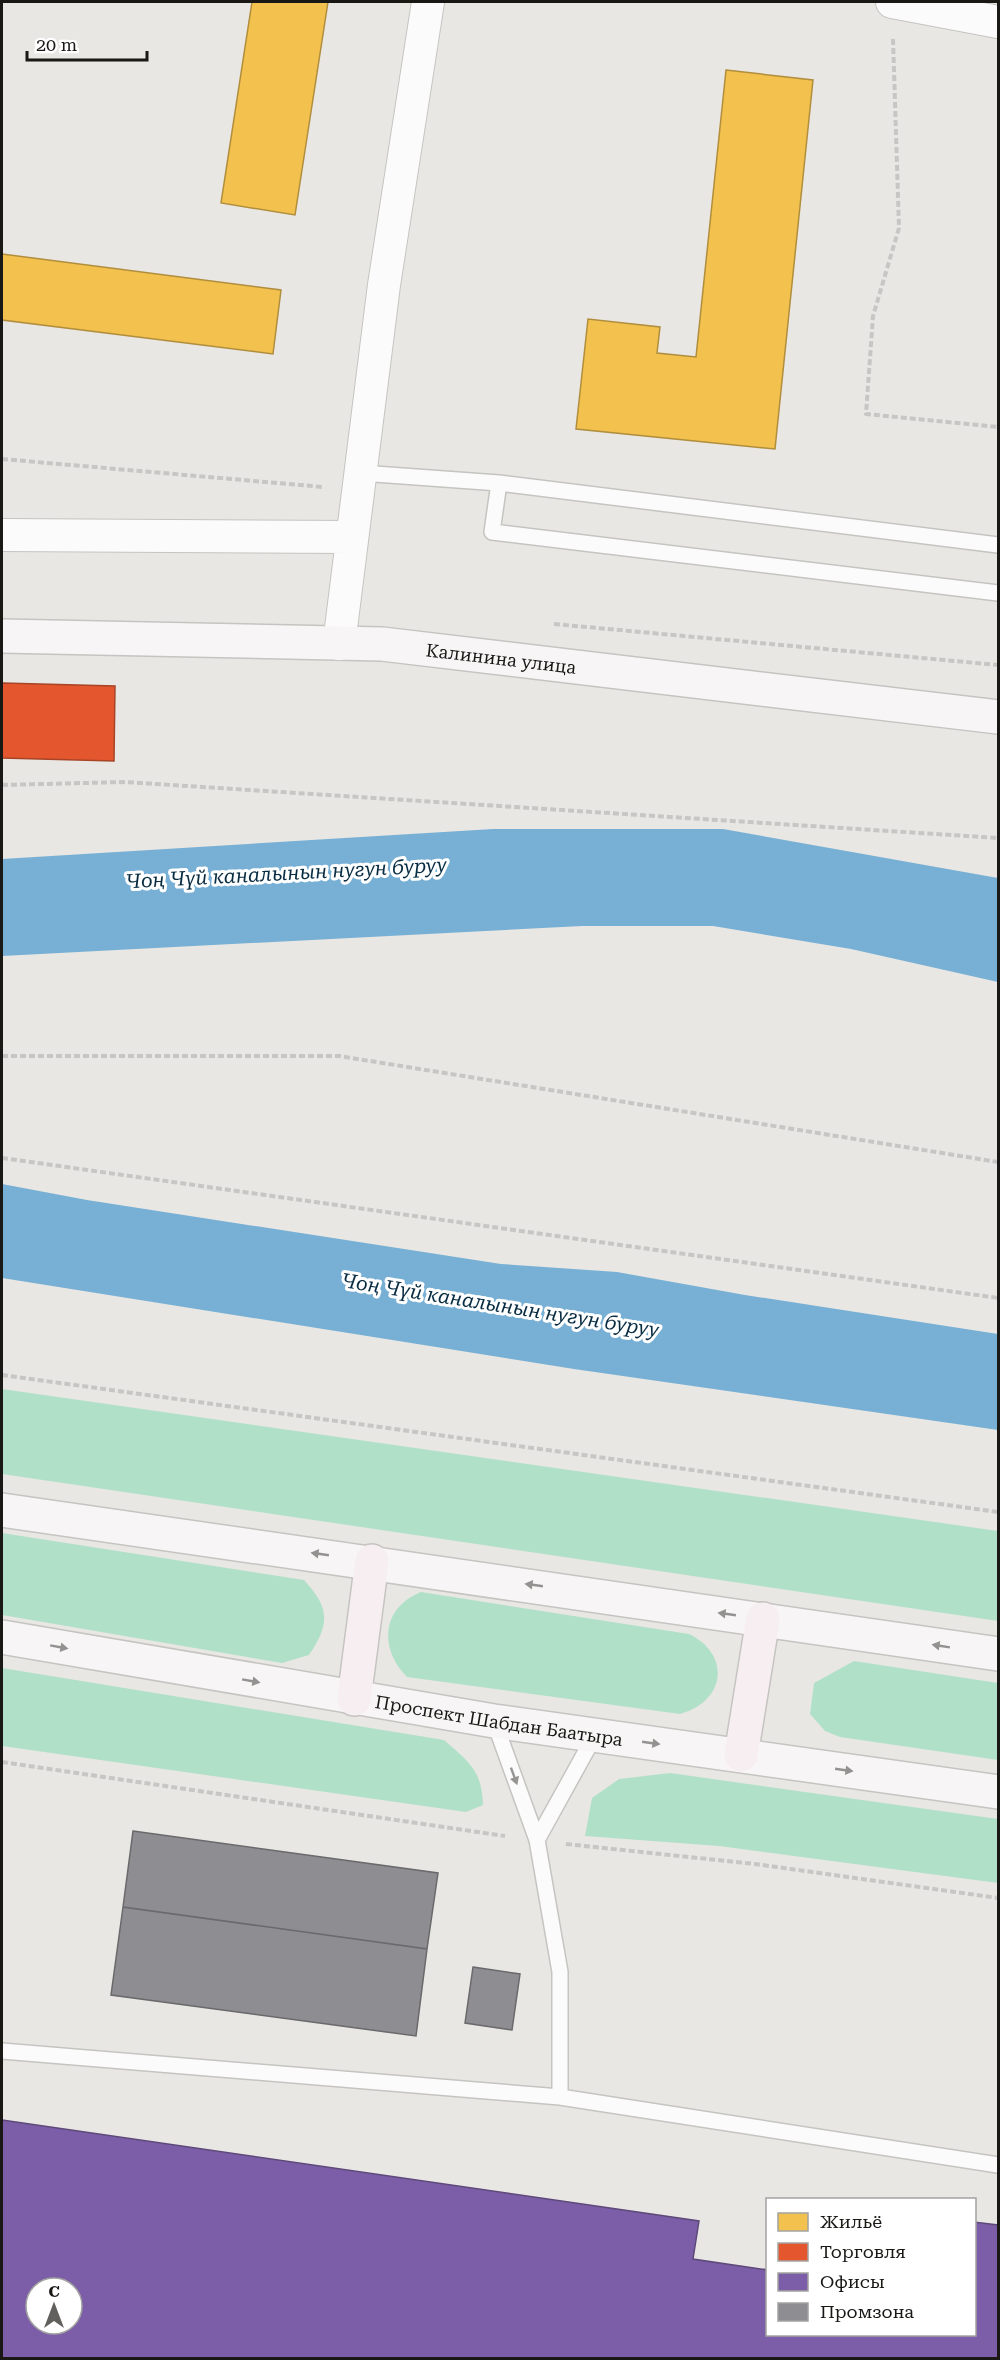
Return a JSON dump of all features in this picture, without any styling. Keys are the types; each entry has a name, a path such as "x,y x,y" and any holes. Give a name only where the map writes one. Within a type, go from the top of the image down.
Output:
{"main road":[{"name":"Калинина улица","path":"2,636 382,644 999,717"},
{"path":"2,1510 999,1654"},
{"path":"354,1699 372,1562"},
{"path":"741,1755 763,1619"},
{"name":"Проспект Шабдан Баатыра","path":"2,1637 354,1699 494,1721 999,1792"}],"street":[{"path":"339,644 384,285 428,2"},
{"path":"892,2 999,22"},
{"path":"2,535 352,537"}],"lane":[{"path":"360,482 499,483 999,545"},
{"path":"499,483 492,532 999,593"},
{"path":"494,1721 537,1840 560,1972 560,2097"},
{"path":"537,1840 594,1735"},
{"path":"2,2051 560,2097 999,2165"}],"path":[{"path":"892,37 899,228 873,316 866,414 999,428"},
{"path":"2,459 360,482"},
{"path":"552,624 999,665"},
{"path":"2,785 125,782 999,838"},
{"path":"2,1056 339,1056 999,1162"},
{"path":"2,1158 999,1298"},
{"path":"2,1375 999,1512"},
{"path":"2,1762 537,1840 755,1864 999,1898"}],"green space":[{"path":"2,1389 998,1531 998,1621 2,1474"},
{"path":"2,1533 304,1580 313,1590 323,1608 324,1625 309,1655 282,1663 2,1615"},
{"path":"421,1592 689,1634 703,1643 712,1654 717,1665 718,1677 714,1689 706,1699 695,1708 680,1714 407,1677 392,1654 388,1630 398,1608"},
{"path":"854,1661 998,1683 998,1760 840,1737 825,1731 810,1714 814,1683"},
{"path":"2,1668 444,1740 467,1761 477,1775 483,1805 466,1812 2,1746"},
{"path":"670,1773 998,1819 998,1883 719,1846 585,1836 592,1798 619,1779"}],"water":[{"name":"Чоң Чүй каналынын нугун буруу","path":"493,829 723,829 998,878 998,982 851,949 713,926 582,926 2,956 2,859"},
{"name":"Чоң Чүй каналынын нугун буруу","path":"2,1184 87,1200 501,1264 617,1272 745,1295 998,1334 998,1430 574,1369 2,1278"}],"building: Жильё":[{"path":"252,2 328,2 295,215 221,203"},
{"path":"726,70 813,80 775,449 576,429 588,319 660,327 657,353 696,357"},
{"path":"2,254 281,290 273,354 2,320"}],"building: Торговля":[{"path":"2,683 115,686 114,761 2,758"}],"building: Офисы":[{"path":"2,2120 699,2221 693,2259 766,2270 766,2336 976,2336 976,2222 998,2225 998,2358 2,2358"}],"building: Промзона":[{"path":"133,1831 438,1873 427,1949 123,1907"},
{"path":"123,1907 427,1949 416,2036 111,1995"},
{"path":"473,1967 520,1974 512,2030 465,2023"}]}
